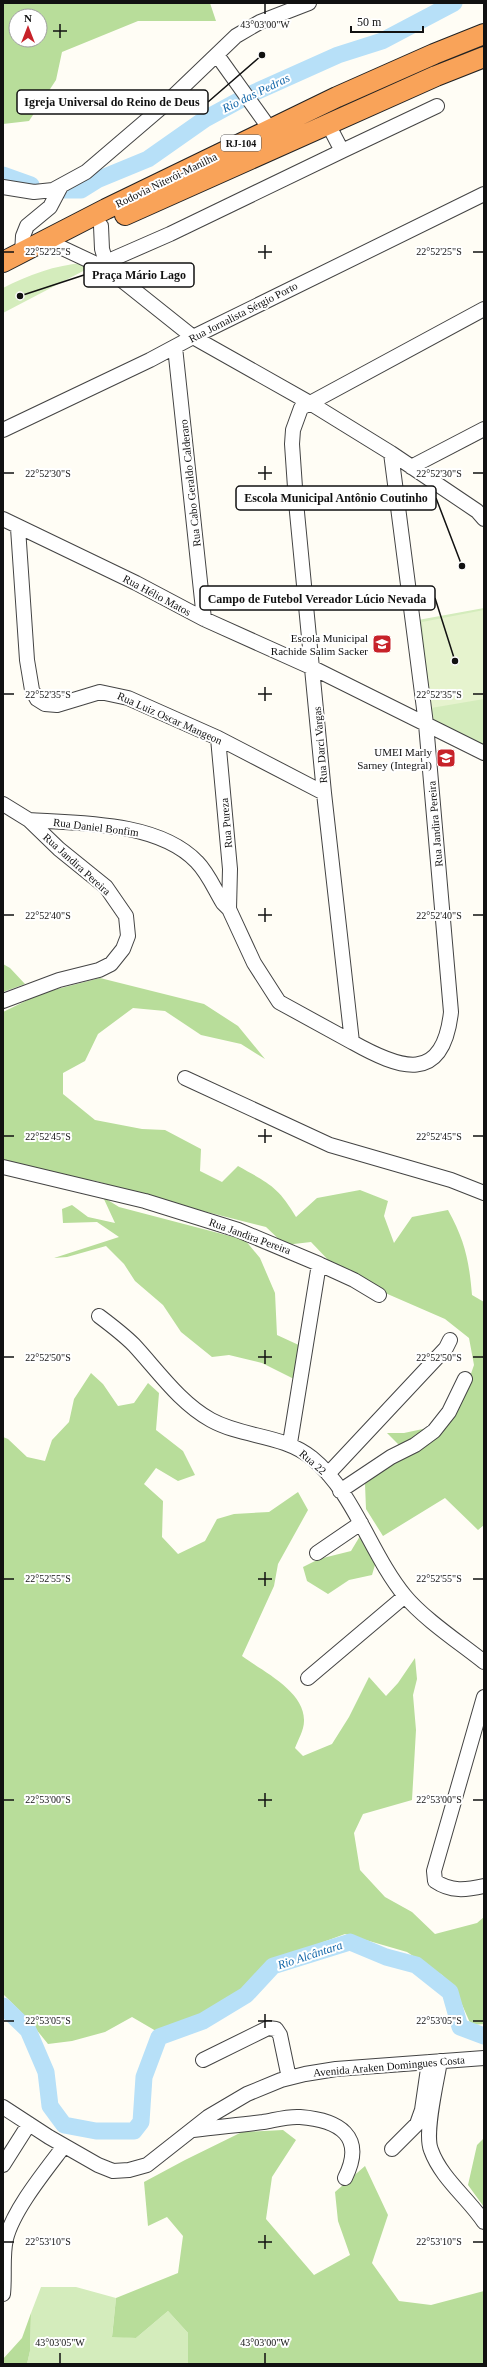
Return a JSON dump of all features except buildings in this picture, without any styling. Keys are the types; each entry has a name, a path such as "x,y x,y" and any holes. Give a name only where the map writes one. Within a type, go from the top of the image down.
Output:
{"highway":[{"name":"Rodovia Niterói-Manilha","path":"3,262 106,209 270,129 427,57 484,34"},
{"name":"Rodovia Niterói-Manilha","path":"3,274 101,226 328,124 484,57"}],"street":[{"path":"3,187 34,192 60,188 86,172 108,155 236,36 260,22 309,3"},
{"path":"217,55 270,129"},
{"path":"107,266 170,234 436,106"},
{"path":"328,124 342,151"},
{"path":"22,253 23,236 28,226 50,207 60,188"},
{"name":"Rua Jornalista Sérgio Porto","path":"3,430 175,347 484,194"},
{"path":"101,226 102,250 107,266"},
{"path":"58,246 107,266 193,337 310,403 391,453 477,511 484,518"},
{"name":"Rua Darci Vargas","path":"352,1042 324,793 314,668 292,444 296,418 301,408 484,309"},
{"name":"Rua Cabo Geraldo Calderaro","path":"175,347 204,620"},
{"path":"411,467 484,429"},
{"name":"Rua Jandira Pereira","path":"352,1042 397,1065 417,1064 433,1059 444,1046 449,1030 451,1012 426,724 391,453"},
{"name":"Rua Hélio Matos","path":"3,520 136,583 204,620 314,668 484,753"},
{"name":"Rua Luiz Oscar Mangeon","path":"18,528 27,660 32,690 38,699 46,704 56,705 100,692 128,698 218,738 324,793"},
{"name":"Rua Pureza","path":"218,738 230,869 229,909"},
{"name":"Rua Jandira Pereira","path":"3,804 29,820 59,849 106,887 126,916 128,936 123,949 111,964 99,970 59,980 3,1000"},
{"name":"Rua Daniel Bonfim","path":"29,820 134,830 175,843 198,862 223,903 229,909 254,963 279,1002 352,1042"},
{"path":"185,1078 330,1145 451,1180 484,1192"},
{"name":"Rua Jandira Pereira","path":"3,1167 145,1201 238,1230 292,1251 354,1280 378,1295"},
{"path":"290,1443 319,1264"},
{"name":"Rua 22","path":"99,1316 132,1344 195,1410 212,1421 234,1429 290,1443 312,1458 328,1474 340,1491 405,1596 484,1662"},
{"path":"328,1474 446,1348 450,1340"},
{"path":"340,1491 391,1457 415,1445 434,1431 449,1412 465,1379"},
{"path":"317,1553 360,1523"},
{"path":"308,1678 405,1596"},
{"path":"484,1697 434,1871 435,1881 444,1887 458,1890 484,1886"},
{"path":"203,2060 268,2028 276,2029 280,2035 289,2078"},
{"name":"Avenida Araken Domingues Costa","path":"3,2107 64,2146 98,2165 114,2171 129,2170 147,2165 208,2117 247,2094 289,2078 336,2069 484,2058"},
{"path":"392,2149 417,2124 435,2062"},
{"path":"435,2062 430,2128 430,2150 447,2178 484,2222"},
{"path":"193,2130 298,2116 332,2122 347,2134 352,2143 351,2166 345,2178"},
{"path":"3,2165 29,2124"},
{"path":"3,2294 6,2239 10,2228 34,2186 64,2146"}],"green space":[{"path":"3,3 210,3 216,21 138,21 62,52 56,80 29,121 3,124"},
{"path":"84,263 88,267 87,269 3,313 3,288 42,271"},
{"path":"484,608 484,747 431,720 418,620"},
{"path":"484,610 484,699 431,708 422,622"},
{"path":"3,964 10,968 25,984 3,992"},
{"path":"100,978 204,1004 238,1026 265,1059 241,1044 201,1035 165,1011 133,1008 98,1034 85,1061 63,1073 63,1094 95,1120 142,1129 165,1130 201,1149 200,1171 222,1182 238,1166 272,1186 284,1198 296,1217 317,1198 360,1190 388,1201 384,1216 394,1243 412,1217 448,1210 462,1241 468,1261 472,1295 484,1302 484,1525 478,1530 445,1498 383,1536 366,1509 365,1484 398,1459 403,1449 387,1433 404,1433 446,1424 465,1391 474,1365 469,1338 445,1319 376,1289 333,1265 311,1242 285,1245 266,1227 175,1204 96,1181 36,1173 3,1160 3,1012 42,993"},
{"path":"103,1197 119,1207 245,1240 260,1258 275,1293 277,1335 303,1347 296,1380 262,1363 229,1355 212,1357 181,1332 163,1305 135,1281 124,1264 106,1246 67,1257 54,1258 119,1237 97,1222 63,1223 62,1209 72,1205 88,1217 115,1223"},
{"path":"91,1373 103,1384 118,1406 134,1403 148,1383 159,1393 156,1430 183,1451 195,1475 178,1481 156,1468 144,1484 163,1501 162,1537 178,1554 205,1541 217,1519 234,1514 269,1512 298,1492 308,1510 278,1564 274,1586 242,1656 271,1675 298,1700 302,1710 304,1724 295,1748 303,1756 332,1744 349,1717 369,1677 386,1696 398,1683 415,1658 417,1679 413,1695 416,1730 412,1800 363,1814 354,1833 360,1870 385,1897 412,1912 435,1934 477,1923 484,1917 484,2024 471,2025 456,1991 442,1975 407,1952 345,1934 266,1963 235,1996 203,2015 156,2031 132,2017 105,2032 72,2041 48,2044 27,2018 3,1994 3,1437 8,1439 27,1457 45,1461 52,1440 69,1422 74,1399"},
{"path":"363,1531 377,1558 372,1575 349,1580 328,1594 307,1581 303,1567 319,1559 351,1551"},
{"path":"283,2130 296,2140 272,2177 266,2219 314,2275 350,2255 338,2221 335,2192 365,2166 388,2215 372,2263 399,2301 431,2305 484,2291 484,2364 188,2364 188,2333 168,2311 136,2338 112,2337 116,2298 178,2273 183,2236 167,2217 148,2226 144,2182 242,2132"},
{"path":"484,2138 484,2207 468,2185 477,2145"},
{"path":"41,2287 76,2287 116,2298 112,2336 136,2338 168,2311 188,2333 188,2364 27,2364 30,2351 31,2313"},
{"path":"31,2313 30,2351 27,2364 3,2364 3,2359 22,2338"}],"waterway":[{"name":"Rio das Pedras","path":"64,190 81,190 97,180 148,159 205,119 251,94 338,55 382,41 454,3"},
{"name":"Rio das Pedras","path":"3,175 31,185"},
{"name":"Rio Alcântara","path":"3,2006 28,2030 46,2072 50,2106 64,2125 96,2131 134,2131 141,2122 144,2077 159,2037 203,2021 246,1995 273,1966 350,1942 386,1957 416,1965 450,1992 460,2027 484,2036"}],"place":[{"name":"Igreja Universal do Reino de Deus","path":"262,55"},
{"name":"Praça Mário Lago","path":"20,296"},
{"name":"Escola Municipal Antônio Coutinho","path":"462,566"},
{"name":"Escola Municipal Rachide Salim Sacker","path":"382,644"},
{"name":"Campo de Futebol Vereador Lúcio Nevada","path":"455,661"},
{"name":"UMEI Marly Sarney (Integral)","path":"446,758"}]}
